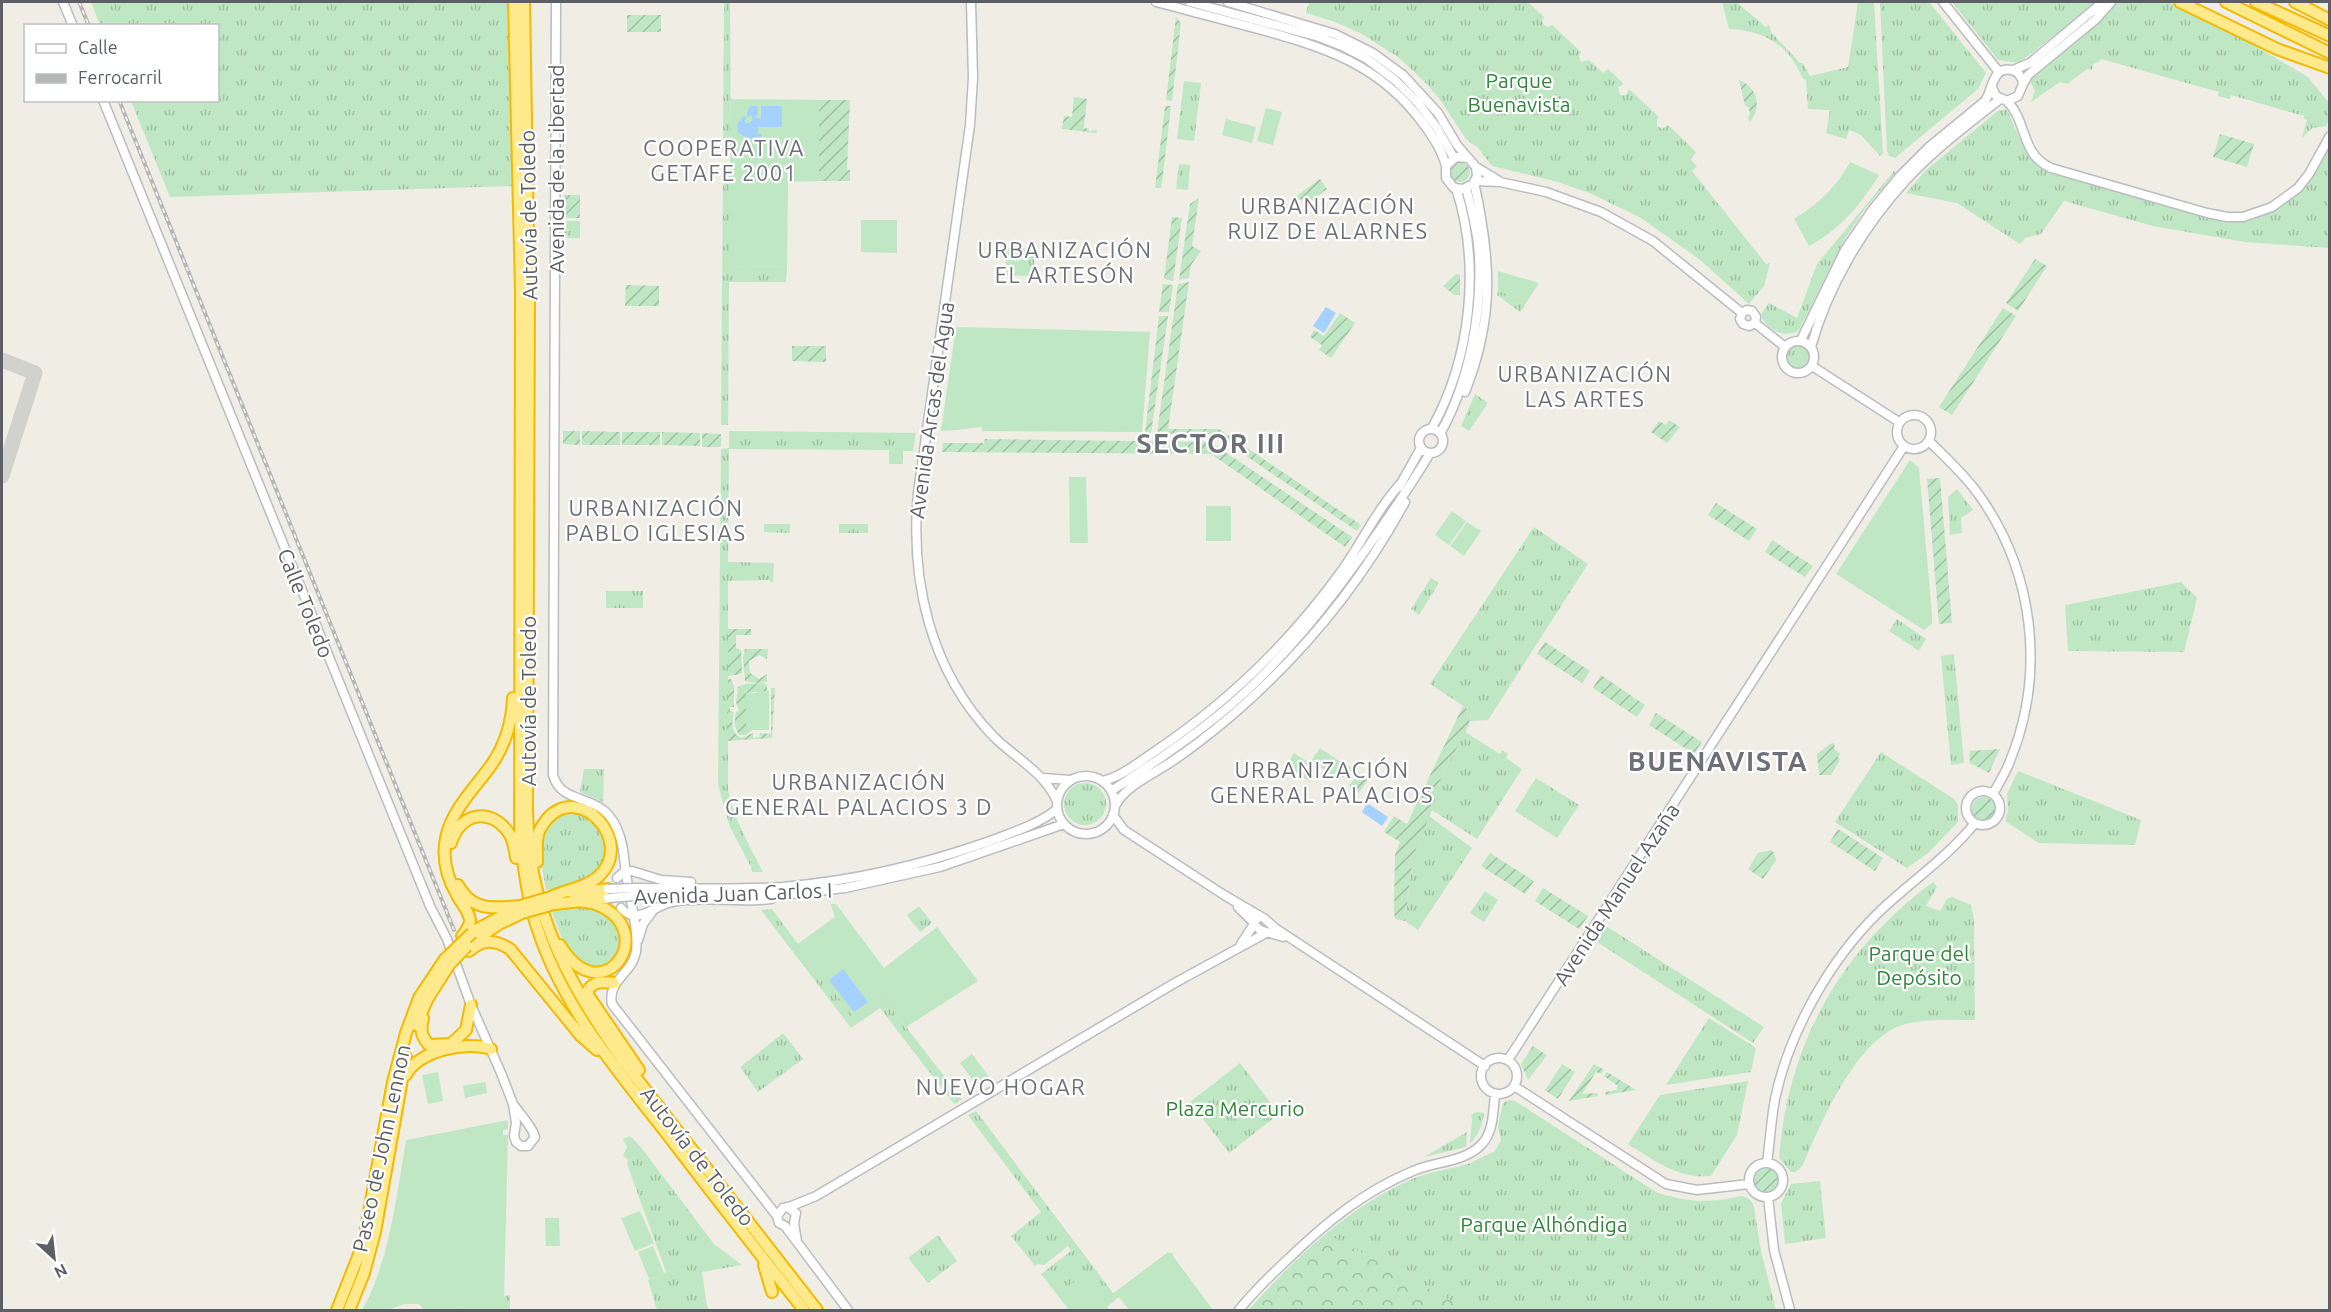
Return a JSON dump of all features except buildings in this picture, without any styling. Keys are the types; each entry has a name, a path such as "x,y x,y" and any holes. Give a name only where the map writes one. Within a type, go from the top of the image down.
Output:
{"highway":[{"name":"Autovía de Toledo","path":"514,2 521,291 520,837 536,926 561,984 615,1068 804,1311"},
{"name":"Autovía de Toledo","path":"524,2 529,297 527,810 530,859 536,887 556,949 570,980 592,1016 623,1061 817,1311"},
{"path":"2180,2 2277,49 2330,68"},
{"path":"2226,2 2330,53"},
{"path":"2256,2 2330,36"},
{"path":"2295,2 2330,20"},
{"path":"467,934 470,921 446,871 445,844 453,817 502,747 510,720 513,702 514,612 519,569"},
{"path":"536,887 537,835 542,825 551,815 565,808 576,807 592,813 603,824 609,838 612,852 609,862 600,875 593,880 553,901"},
{"path":"521,910 484,907 469,899 461,890 453,867 451,844 459,825 468,819 477,816 491,818 501,824 510,836 529,915 536,926"},
{"path":"553,901 575,900 608,893"},
{"path":"446,960 467,934 521,910 553,901 608,893"},
{"path":"549,926 572,962 584,970 602,972 620,962 625,951 626,940 620,922 610,912 596,904 575,900"},
{"path":"468,949 521,910"},
{"path":"446,960 477,944 493,941 510,949 581,1036 615,1068"},
{"name":"Paseo de John Lennon","path":"337,1311 365,1234 393,1082 406,1033 423,998 446,960"},
{"path":"614,983 606,981 593,984 588,990 588,995 649,1084 657,1102"},
{"path":"423,998 420,1029 423,1039 429,1045 471,1041 490,1046"},
{"name":"Paseo de John Lennon","path":"349,1311 364,1273 375,1232 399,1092 423,998"},
{"path":"451,1044 466,1030 471,1005"},
{"path":"399,1092 409,1068 423,1057 451,1048 490,1046"},
{"path":"757,1251 768,1274 772,1292"}],"street":[{"path":"63,2 72,24"},
{"name":"Avenida de la Libertad","path":"556,2 552,768 558,788 567,795 583,798 598,805 613,821 624,850 637,870 649,877"},
{"name":"Avenida Arcas del Agua","path":"971,2 973,82 970,125 918,493 917,573 924,610 936,647 960,693 975,715 994,736 1043,778 1057,805"},
{"path":"1111,791 1191,736 1256,681 1312,622 1373,539 1410,487 1430,453 1438,450 1442,444 1436,430 1462,348 1469,303 1468,240 1456,188 1447,180 1446,166 1429,130 1391,87 1353,62 1316,45 1156,2"},
{"path":"1190,2 1319,37 1342,46 1367,60 1395,80 1418,103 1437,128 1454,158"},
{"path":"1228,2 1314,26 1373,52 1404,75 1422,93 1438,113 1457,145 1476,167 1500,182"},
{"path":"1942,2 1999,72"},
{"path":"1801,340 1845,250 1872,209 1900,176 1929,147 1985,101 1993,79 1999,72 2013,70 2030,63 2103,2"},
{"path":"2051,168 2039,156 2024,126 2019,111 2018,96 2028,75 2095,20 2111,2"},
{"path":"2013,70 2020,76 2023,84"},
{"path":"1992,87 2015,110 2035,157 2041,164 2227,217 2243,217 2272,207 2298,188 2309,174 2330,136"},
{"path":"1811,347 1801,340 1791,342 1782,352 1782,362 1790,371 1801,373 1812,366 1814,357 1811,347 1817,324 1857,244 1883,208 1938,149 2004,100 2018,96"},
{"name":"Calle Toledo","path":"104,102 429,906 459,968 471,1005 513,1104 528,1126"},
{"path":"1446,166 1454,158 1468,158"},
{"path":"1436,430 1462,399 1481,339 1486,310 1487,243 1475,185 1476,167"},
{"path":"1456,188 1500,182 1573,200 1618,220 1653,241 1742,313 1747,310 1754,312 1755,323 1785,347"},
{"path":"1452,412 1462,386 1477,313 1479,273 1476,229 1466,188"},
{"path":"1812,366 1899,422"},
{"path":"1444,405 1465,369"},
{"path":"1916,414 1924,417 1930,423 1932,431 1929,441 1923,447 1912,449 1905,447 1896,431 1899,422 1907,415 1916,414"},
{"path":"1430,453 1421,448 1419,442 1421,435 1427,429 1436,430"},
{"path":"1929,441 1963,476 1993,517 2013,558 2027,607 2032,655 2028,700 2010,762 1993,794"},
{"name":"Avenida Manuel Azaña","path":"1509,1060 1905,447"},
{"path":"1373,539 1421,448"},
{"path":"1103,781 1120,774 1181,733 1209,712 1260,665 1321,598 1391,494 1402,482"},
{"path":"1102,829 1124,792 1184,753 1230,717 1294,655 1363,570 1405,503 1410,487"},
{"path":"1043,778 1070,780 1087,776 1103,781 1111,791 1114,810 1124,830 1224,895 1268,930 1294,941 1485,1066"},
{"path":"1070,780 1060,791 1057,805 1064,824 1082,833 1102,829 1124,830"},
{"path":"1978,792 1993,794 2000,806 1998,816 1986,825 1975,823 1967,812 1969,799 1978,792"},
{"name":"Avenida Juan Carlos I","path":"608,893 781,886 844,878 939,857 1003,836 1049,816 1057,805"},
{"path":"1767,1163 1775,1098 1791,1050 1817,993 1837,962 1864,928 1886,906 1951,851 1975,823"},
{"name":"Avenida Juan Carlos I","path":"635,892 808,892 845,888 940,867 1064,824"},
{"name":"Avenida de la Libertad","path":"621,841 617,892 621,908 635,936"},
{"name":"Avenida de la Libertad","path":"624,850 636,951"},
{"path":"617,878 625,871 632,871 673,882 764,883 781,886"},
{"path":"621,908 632,916 643,915 671,902 686,900 752,901 808,892"},
{"path":"656,908 643,924 636,951 627,970 614,983 610,996 615,1008 777,1216 779,1223 785,1226 848,1311"},
{"path":"1239,946 1256,921"},
{"path":"777,1216 786,1207 813,1197 1268,930"},
{"path":"1498,1058 1509,1060 1516,1069 1514,1086 1506,1093 1495,1094 1485,1087 1483,1082 1485,1066 1498,1058"},
{"path":"1514,1086 1666,1184 1697,1190 1749,1184"},
{"path":"1239,1311 1268,1279 1343,1210 1383,1185 1414,1170 1471,1154 1480,1146 1491,1129 1495,1094"},
{"name":"Calle Toledo","path":"513,1104 515,1130"},
{"path":"520,1126 528,1126 533,1130 535,1137 528,1146 521,1146 516,1142 515,1130 520,1126"},
{"path":"1767,1163 1778,1167 1784,1182 1778,1192 1768,1197 1758,1195 1749,1184 1753,1169 1767,1163"},
{"path":"758,1193 773,1205 786,1207 795,1219 798,1245"},
{"path":"785,1226 795,1219 813,1197"},
{"path":"1768,1197 1774,1250 1790,1311"}],"green space":[{"path":"91,2 507,2 512,186 170,197 131,102 219,102 219,24 100,24"},
{"path":"724,2 730,2 731,151 723,151"},
{"name":"Parque Buenavista","path":"1309,2 1528,2 1544,17 1542,21 1544,25 1548,27 1552,25 1581,52 1579,56 1581,62 1589,60 1603,73 1608,69 1624,84 1618,87 1620,95 1626,95 1629,89 1659,117 1657,126 1662,129 1668,125 1696,152 1691,160 1697,166 1692,171 1766,264 1770,263 1764,286 1749,304 1699,259 1641,218 1592,194 1558,182 1492,166 1478,148 1466,139 1441,101 1425,82 1398,57 1360,33 1306,13"},
{"path":"1722,2 1736,2 1766,27 1769,25 1771,32 1800,63 1803,63 1810,76 1848,67 1858,2 1874,2 1883,154 1880,156 1861,135 1849,130 1846,139 1826,133 1830,110 1808,109 1806,80 1803,79 1790,57 1782,48 1764,36 1729,29"},
{"path":"1880,2 1929,2 1986,73 1978,89 1895,158 1889,156 1887,151"},
{"path":"1952,2 2099,2 2071,26 2069,24 2019,63 1998,60"},
{"path":"2116,2 2169,2 2252,44 2308,77 2329,103 2329,119 2326,126 2312,128 2302,138 2307,120 2304,116 2231,95 2229,99 2218,96 2219,92 2101,59 2093,64 2092,70 2087,69 2067,84 2060,82 2031,102 2035,91 2030,81 2033,74 2101,20"},
{"path":"627,15 661,15 661,32 627,32"},
{"path":"1176,17 1181,23 1172,101 1166,100"},
{"path":"1739,80 1750,87 1756,98 1756,110 1750,122 1749,108 1745,105"},
{"path":"1184,81 1201,83 1194,141 1177,139"},
{"path":"1074,97 1087,99 1084,128 1089,131 1097,130 1096,133 1062,129 1064,116 1072,117"},
{"path":"731,99 819,100 819,181 788,182 787,267 729,266"},
{"path":"819,100 850,100 847,170 850,170 850,181 819,181"},
{"path":"1165,106 1171,106 1162,182 1161,188 1155,188"},
{"path":"1266,108 1282,112 1273,145 1257,141"},
{"path":"1999,110 2007,110 2029,154 2034,161 2050,173 2220,220 2258,214 2286,201 2308,179 2329,147 2329,248 2245,242 2153,226 2064,201 2041,234 2025,238 2020,244 1957,203 1906,193 1926,170"},
{"path":"1226,119 1256,127 1252,143 1222,135"},
{"path":"2220,134 2254,144 2247,167 2213,157"},
{"path":"1460,162 1467,165 1470,172 1467,179 1460,182 1453,179 1450,172 1453,165"},
{"path":"1850,162 1879,175 1849,215 1820,240 1809,246 1794,219 1826,194"},
{"path":"1179,164 1190,165 1188,190 1176,189"},
{"path":"731,165 730,266 787,267 786,282 729,282 728,425 721,425 723,168"},
{"path":"1894,171 1896,172 1864,210 1845,239 1799,330 1788,334 1771,328 1761,314 1769,303 1797,318 1817,264"},
{"path":"1320,179 1327,189 1312,200 1292,199"},
{"path":"564,195 580,195 580,218 564,218"},
{"path":"1199,198 1192,246 1201,251 1191,265 1189,278 1179,280 1190,204"},
{"path":"1172,217 1182,218 1173,281 1164,279"},
{"path":"861,220 897,220 897,253 861,252"},
{"path":"564,221 580,221 580,238 564,238"},
{"path":"1006,248 1034,249 1034,276 1005,275"},
{"path":"2035,259 2047,266 2018,311 2006,303"},
{"path":"1498,271 1539,283 1528,300 1498,291"},
{"path":"1456,274 1460,275 1460,295 1454,295 1443,286"},
{"path":"1189,282 1168,429 1219,429 1361,525 1357,531 1215,435 1157,433 1178,284"},
{"path":"1163,284 1173,285 1169,312 1159,312"},
{"path":"626,285 659,286 659,306 625,306"},
{"path":"1498,291 1528,300 1520,312 1497,295"},
{"path":"2003,308 2016,316 1952,415 1939,407"},
{"path":"1340,313 1355,323 1331,358 1319,350 1322,345 1310,337 1314,330 1324,336"},
{"path":"1159,316 1168,316 1151,433 1145,433"},
{"path":"956,327 1150,332 1142,432 982,431 982,427 941,431"},
{"path":"1798,345 1807,348 1810,357 1807,366 1798,369 1789,366 1786,357 1789,348"},
{"path":"792,346 826,346 826,362 792,361"},
{"path":"1475,394 1488,403 1469,431 1461,426"},
{"path":"1669,420 1680,427 1667,443 1651,432 1659,421 1666,425"},
{"path":"563,431 580,431 580,445 563,444"},
{"path":"582,431 620,432 620,445 582,445"},
{"path":"729,431 916,433 913,451 903,451 903,464 889,464 889,450 729,449 728,562 774,563 773,583 769,580 728,581 728,790 738,822 763,872 752,872 730,827 718,785 721,449 729,448"},
{"path":"622,432 660,432 660,445 622,445"},
{"path":"662,432 700,433 700,446 662,445"},
{"path":"702,433 721,434 721,447 702,447"},
{"path":"985,439 1210,442 1352,537 1345,547 1211,454 942,452 943,443 984,443"},
{"path":"1910,460 1919,468 1932,614 1932,624 1924,630 1836,574"},
{"path":"1069,477 1086,477 1088,543 1070,543"},
{"path":"1940,478 1952,623 1939,624 1927,479"},
{"path":"1957,489 1973,510 1961,518 1962,533 1950,535 1948,497"},
{"path":"1716,503 1757,529 1749,541 1708,515"},
{"path":"1206,506 1231,506 1231,541 1206,541"},
{"path":"1452,511 1466,521 1449,545 1435,535"},
{"path":"1467,522 1481,531 1464,556 1450,546"},
{"path":"764,524 790,524 790,533 764,532"},
{"path":"839,524 868,524 868,533 839,533"},
{"path":"1534,527 1588,564 1488,720 1470,721 1471,712 1455,723 1465,707 1430,684"},
{"path":"1772,540 1813,566 1805,577 1765,552"},
{"path":"1431,578 1439,583 1419,615 1411,609"},
{"path":"2181,582 2197,598 2184,652 2068,651 2065,605"},
{"path":"606,591 643,591 643,608 606,608"},
{"path":"1897,619 1926,639 1919,651 1889,631"},
{"path":"728,629 751,629 751,635 736,635 736,648 741,650 742,672 728,676"},
{"path":"1545,642 1590,671 1582,683 1537,654"},
{"path":"745,649 768,649 767,659 759,655 749,661 750,673 759,679 767,674 767,682 745,681 743,657"},
{"path":"1954,654 1964,763 1951,765 1941,656"},
{"path":"1601,675 1645,705 1637,717 1593,688"},
{"path":"728,679 731,679 734,686 734,707 730,707 730,711 734,712 733,727 735,733 742,738 753,733 753,738 759,737 760,733 771,734 771,688 775,688 772,738 727,741"},
{"path":"763,683 767,685 767,691 746,693 746,727 752,727 752,730 746,735 740,735 735,721 736,712 739,711 736,702 738,687 745,684"},
{"path":"757,691 769,691 769,730 752,730 751,727 746,727 746,693 757,693"},
{"path":"1463,706 1471,712 1469,725 1441,778 1432,810 1413,856 1405,921 1395,919 1395,855 1400,842 1384,832 1394,816 1407,824"},
{"path":"1656,713 1702,742 1694,754 1649,725"},
{"path":"1465,732 1500,754 1502,750 1508,754 1506,758 1522,769 1477,839 1432,810 1441,778"},
{"path":"1834,743 1835,750 1840,753 1838,757 1840,760 1831,775 1819,775 1817,754"},
{"path":"1320,748 1342,763 1333,776 1311,761"},
{"path":"2000,749 1989,773 1970,763 1969,751"},
{"path":"1881,752 1954,799 1958,805 1958,822 1928,853 1907,868 1835,822"},
{"path":"1294,753 1319,769 1310,782 1286,766"},
{"path":"1345,764 1368,779 1359,793 1349,786 1356,776 1348,770 1343,778 1338,774"},
{"path":"584,769 604,769 603,802 580,792"},
{"path":"2018,771 2141,820 2135,845 2039,843 2005,821 2008,811 2007,794"},
{"path":"1536,778 1579,805 1557,838 1515,811"},
{"path":"1085,783 1100,789 1106,804 1100,819 1085,825 1070,819 1064,804 1070,789"},
{"path":"1984,797 1993,800 1996,809 1993,818 1984,821 1975,818 1972,809 1975,800"},
{"path":"571,811 593,818 609,845 601,870 575,885 546,890 540,856 540,838 553,817"},
{"path":"1429,816 1472,848 1418,930 1405,921 1413,856"},
{"path":"1838,829 1883,858 1875,871 1830,842"},
{"path":"1771,850 1776,860 1763,879 1748,869 1758,853"},
{"path":"1490,853 1534,881 1525,894 1481,866"},
{"name":"Parque del Depósito","path":"1933,882 1937,887 1926,906 1940,911 1947,899 1952,897 1971,905 1974,919 1975,1020 1920,1021 1902,1025 1885,1034 1855,1065 1830,1106 1803,1165 1796,1172 1791,1172 1779,1158 1784,1116 1807,1038 1824,1003 1846,969 1871,938 1900,909"},
{"path":"1543,888 1588,916 1579,929 1535,901"},
{"path":"1485,891 1498,900 1484,922 1470,913"},
{"path":"831,904 836,904 882,996 962,1099 954,1104 880,1008 851,1028 761,910 772,909 798,944 835,917"},
{"path":"831,904 836,904 884,968 937,927 978,981 906,1027 882,996 854,1018 798,944 835,917"},
{"path":"570,905 600,911 614,921 621,939 622,951 603,969 580,965 564,944 551,909"},
{"path":"919,906 932,923 920,932 907,915"},
{"path":"1606,926 1764,1027 1753,1043 1597,942"},
{"path":"1709,1018 1756,1048 1751,1072 1666,1085"},
{"path":"782,1034 803,1059 758,1092 740,1067"},
{"path":"1533,1046 1547,1055 1528,1080 1521,1064"},
{"path":"972,1054 990,1078 978,1087 960,1063"},
{"name":"Plaza Mercurio","path":"1240,1063 1279,1114 1229,1153 1190,1102"},
{"path":"1562,1064 1575,1072 1558,1099 1545,1090"},
{"path":"1594,1064 1604,1070 1601,1074 1596,1072 1582,1094 1597,1093 1598,1096 1569,1101"},
{"path":"438,1072 443,1101 428,1104 422,1075"},
{"path":"1607,1072 1636,1090 1606,1095 1605,1092 1616,1090 1618,1086 1604,1076"},
{"path":"1748,1081 1737,1135 1711,1176 1677,1172 1628,1144 1660,1095"},
{"path":"485,1082 487,1093 465,1098 463,1086"},
{"name":"Parque Alhóndiga","path":"1509,1100 1515,1101 1656,1192 1689,1200 1709,1201 1742,1196 1750,1200 1754,1207 1761,1251 1776,1310 1249,1310 1302,1255 1363,1206 1415,1178 1465,1165 1494,1152 1501,1141 1498,1126 1503,1103"},
{"path":"976,1111 1113,1293 1115,1292 1119,1297 1107,1307 1109,1310 1069,1310 1041,1274 1071,1251 1068,1246 1044,1265 1035,1266 1011,1236 1041,1212 968,1115"},
{"path":"1477,1112 1484,1113 1483,1118 1478,1133 1470,1144 1471,1115"},
{"path":"508,1120 508,1129 503,1130 503,1135 508,1135 504,1297 449,1310 424,1310 419,1304 405,1304 388,1310 362,1310 371,1292 385,1250 406,1140"},
{"path":"1467,1132 1466,1147 1424,1157"},
{"path":"630,1136 714,1244 742,1265 702,1272 707,1306 710,1310 657,1310 648,1280 666,1272 627,1164 628,1159 623,1156 627,1147 623,1139"},
{"path":"1766,1168 1775,1171 1778,1180 1775,1189 1766,1192 1757,1189 1754,1180 1757,1171"},
{"path":"1820,1181 1826,1238 1785,1244 1781,1203 1791,1184"},
{"path":"640,1211 654,1243 635,1251 621,1218"},
{"path":"545,1218 559,1218 560,1246 546,1246"},
{"path":"1327,1234 1468,1310 1249,1310"},
{"path":"938,1235 957,1261 928,1283 908,1258"},
{"path":"713,1244 725,1263 714,1270 703,1251"},
{"path":"653,1246 664,1273 649,1279 638,1252"},
{"path":"1168,1252 1173,1254 1213,1310 1129,1310 1115,1292"},
{"path":"1082,1276 1105,1305 1098,1310 1083,1310 1066,1288"},
{"path":"510,1295 510,1310 449,1310"}],"water":[{"path":"751,106 758,106 758,114 755,117 761,119 761,106 782,106 782,127 758,127 758,134 762,134 762,137 750,138 741,135 737,124 744,116 748,118 745,123 753,120 751,115 749,117 747,115"},
{"path":"1326,307 1336,313 1324,333 1313,326"},
{"path":"1367,803 1388,817 1382,826 1362,812"},
{"path":"843,969 868,1002 854,1012 829,980"}],"taxiway":[{"path":"2,360 35,373 2,476"}],"railway":[{"path":"79,2 88,24"},
{"path":"120,102 454,930"}],"district":[{"name":"COOPERATIVA GETAFE 2001","path":"724,160"},
{"name":"URBANIZACIÓN RUIZ DE ALARNES","path":"1328,218"},
{"name":"URBANIZACIÓN EL ARTESÓN","path":"1065,262"},
{"name":"URBANIZACIÓN LAS ARTES","path":"1585,386"},
{"name":"SECTOR III","path":"1211,443"},
{"name":"URBANIZACIÓN PABLO IGLESIAS","path":"656,520"},
{"name":"BUENAVISTA","path":"1718,761"},
{"name":"URBANIZACIÓN GENERAL PALACIOS","path":"1322,782"},
{"name":"URBANIZACIÓN GENERAL PALACIOS 3 D","path":"859,794"},
{"name":"NUEVO HOGAR","path":"1001,1086"}]}
